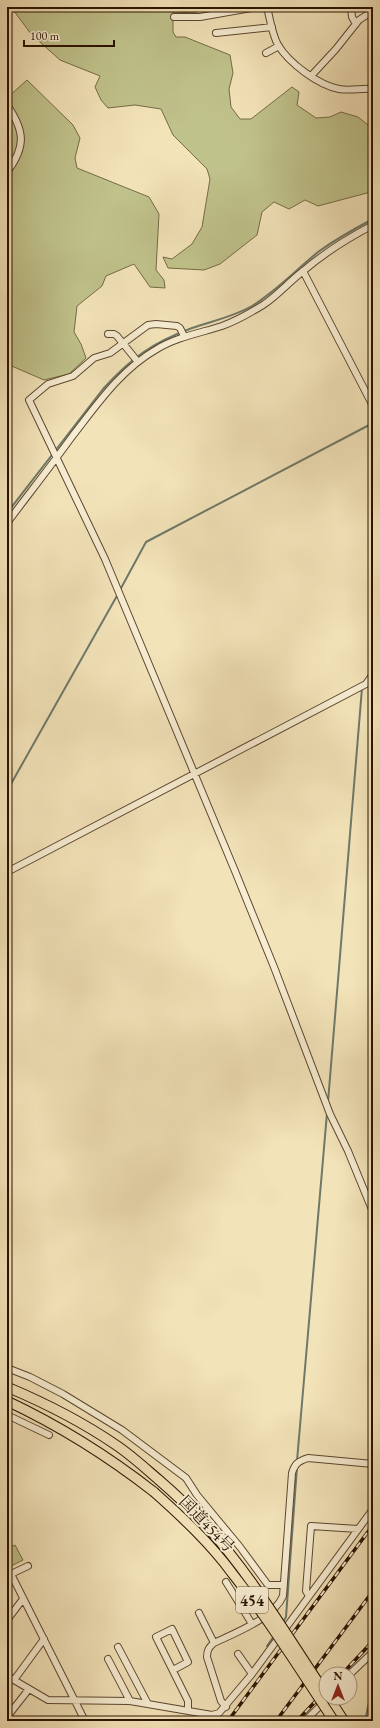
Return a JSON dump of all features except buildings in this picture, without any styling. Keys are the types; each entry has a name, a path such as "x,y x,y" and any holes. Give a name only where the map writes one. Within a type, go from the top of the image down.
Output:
{"highway":[{"name":"国道454号","path":"7,1387 77,1420 117,1446 159,1480 204,1523 232,1557 258,1592 318,1682"},
{"name":"国道454号","path":"7,1402 73,1435 126,1470 154,1492 193,1530 232,1572 253,1600 334,1721"},
{"path":"334,1706 344,1721"}],"street":[{"path":"174,17 200,17 256,7"},
{"path":"267,7 279,46 293,62 311,76 337,89 373,89"},
{"path":"351,7 352,17 356,24"},
{"path":"311,76 336,49 359,20 373,11"},
{"path":"216,32 272,27"},
{"path":"266,53 279,46"},
{"path":"7,105 16,121 21,140 21,149 7,172"},
{"path":"7,523 109,391 120,378 138,362 158,348 184,336 222,326 247,314 264,304 337,245 373,225"},
{"path":"303,271 373,406"},
{"path":"184,336 180,328 177,326 156,324 148,325 108,355 94,358 73,376 48,384 29,400 58,457 105,559 274,967 330,1114 348,1151 373,1212"},
{"path":"108,334 114,334 138,362"},
{"path":"7,872 366,685 373,674"},
{"path":"7,1368 30,1377 63,1394 128,1434 183,1475 197,1495 268,1584 283,1585"},
{"path":"7,1415 49,1435"},
{"path":"226,1707 222,1701 206,1657 210,1646 252,1624 280,1602 283,1596 292,1473 294,1465 300,1460 308,1458 373,1464"},
{"path":"7,1676 48,1700 130,1701 212,1714 219,1713 226,1707 252,1674 373,1509"},
{"path":"309,1596 306,1591 311,1526 358,1529"},
{"path":"28,1566 9,1575 44,1639 85,1721"},
{"path":"226,1582 252,1624"},
{"path":"7,1620 23,1599"},
{"path":"199,1613 214,1643"},
{"path":"173,1670 188,1662 172,1629 156,1637 188,1701 188,1710"},
{"path":"14,1680 44,1639"},
{"path":"118,1647 148,1704"},
{"path":"358,1666 373,1652"},
{"path":"238,1654 252,1674"},
{"path":"108,1659 130,1701"},
{"path":"7,1717 29,1689"},
{"path":"306,1721 320,1706"}],"green space":[{"path":"14,7 196,7 196,13 173,12 173,32 176,37 185,37 230,55 233,73 229,89 231,107 240,119 251,119 292,87 299,92 297,105 316,118 330,117 341,112 358,117 373,129 373,189 367,193 318,206 305,200 289,209 274,202 262,212 257,235 220,264 204,270 168,268 163,257 172,259 192,244 202,227 210,179 207,169 173,135 161,109 135,105 108,108 101,100 95,87 100,76 60,60 31,34 14,11"},
{"path":"27,80 73,125 80,138 75,158 77,168 149,197 159,214 156,270 164,280 165,288 150,287 134,264 106,276 102,286 77,306 74,332 81,344 86,358 69,374 44,380 7,364 7,98"},
{"path":"15,1545 23,1560 7,1568 7,1549"}],"waterway":[{"path":"7,513 103,389 123,368 143,352 165,340 192,328 230,316 252,306 278,287 318,252 345,234 373,219"},
{"path":"120,590 146,542 373,423"},
{"path":"7,791 118,594"},
{"path":"363,684 373,669"},
{"path":"328,1102 362,688"},
{"path":"297,1461 327,1113"},
{"path":"283,1622 286,1617 297,1467"},
{"path":"267,1646 274,1636"},
{"path":"365,1721 373,1684"}],"railway":[{"path":"228,1721 373,1525"},
{"path":"276,1721 373,1591"},
{"path":"350,1666 373,1641"},
{"path":"297,1721 318,1699"}]}
